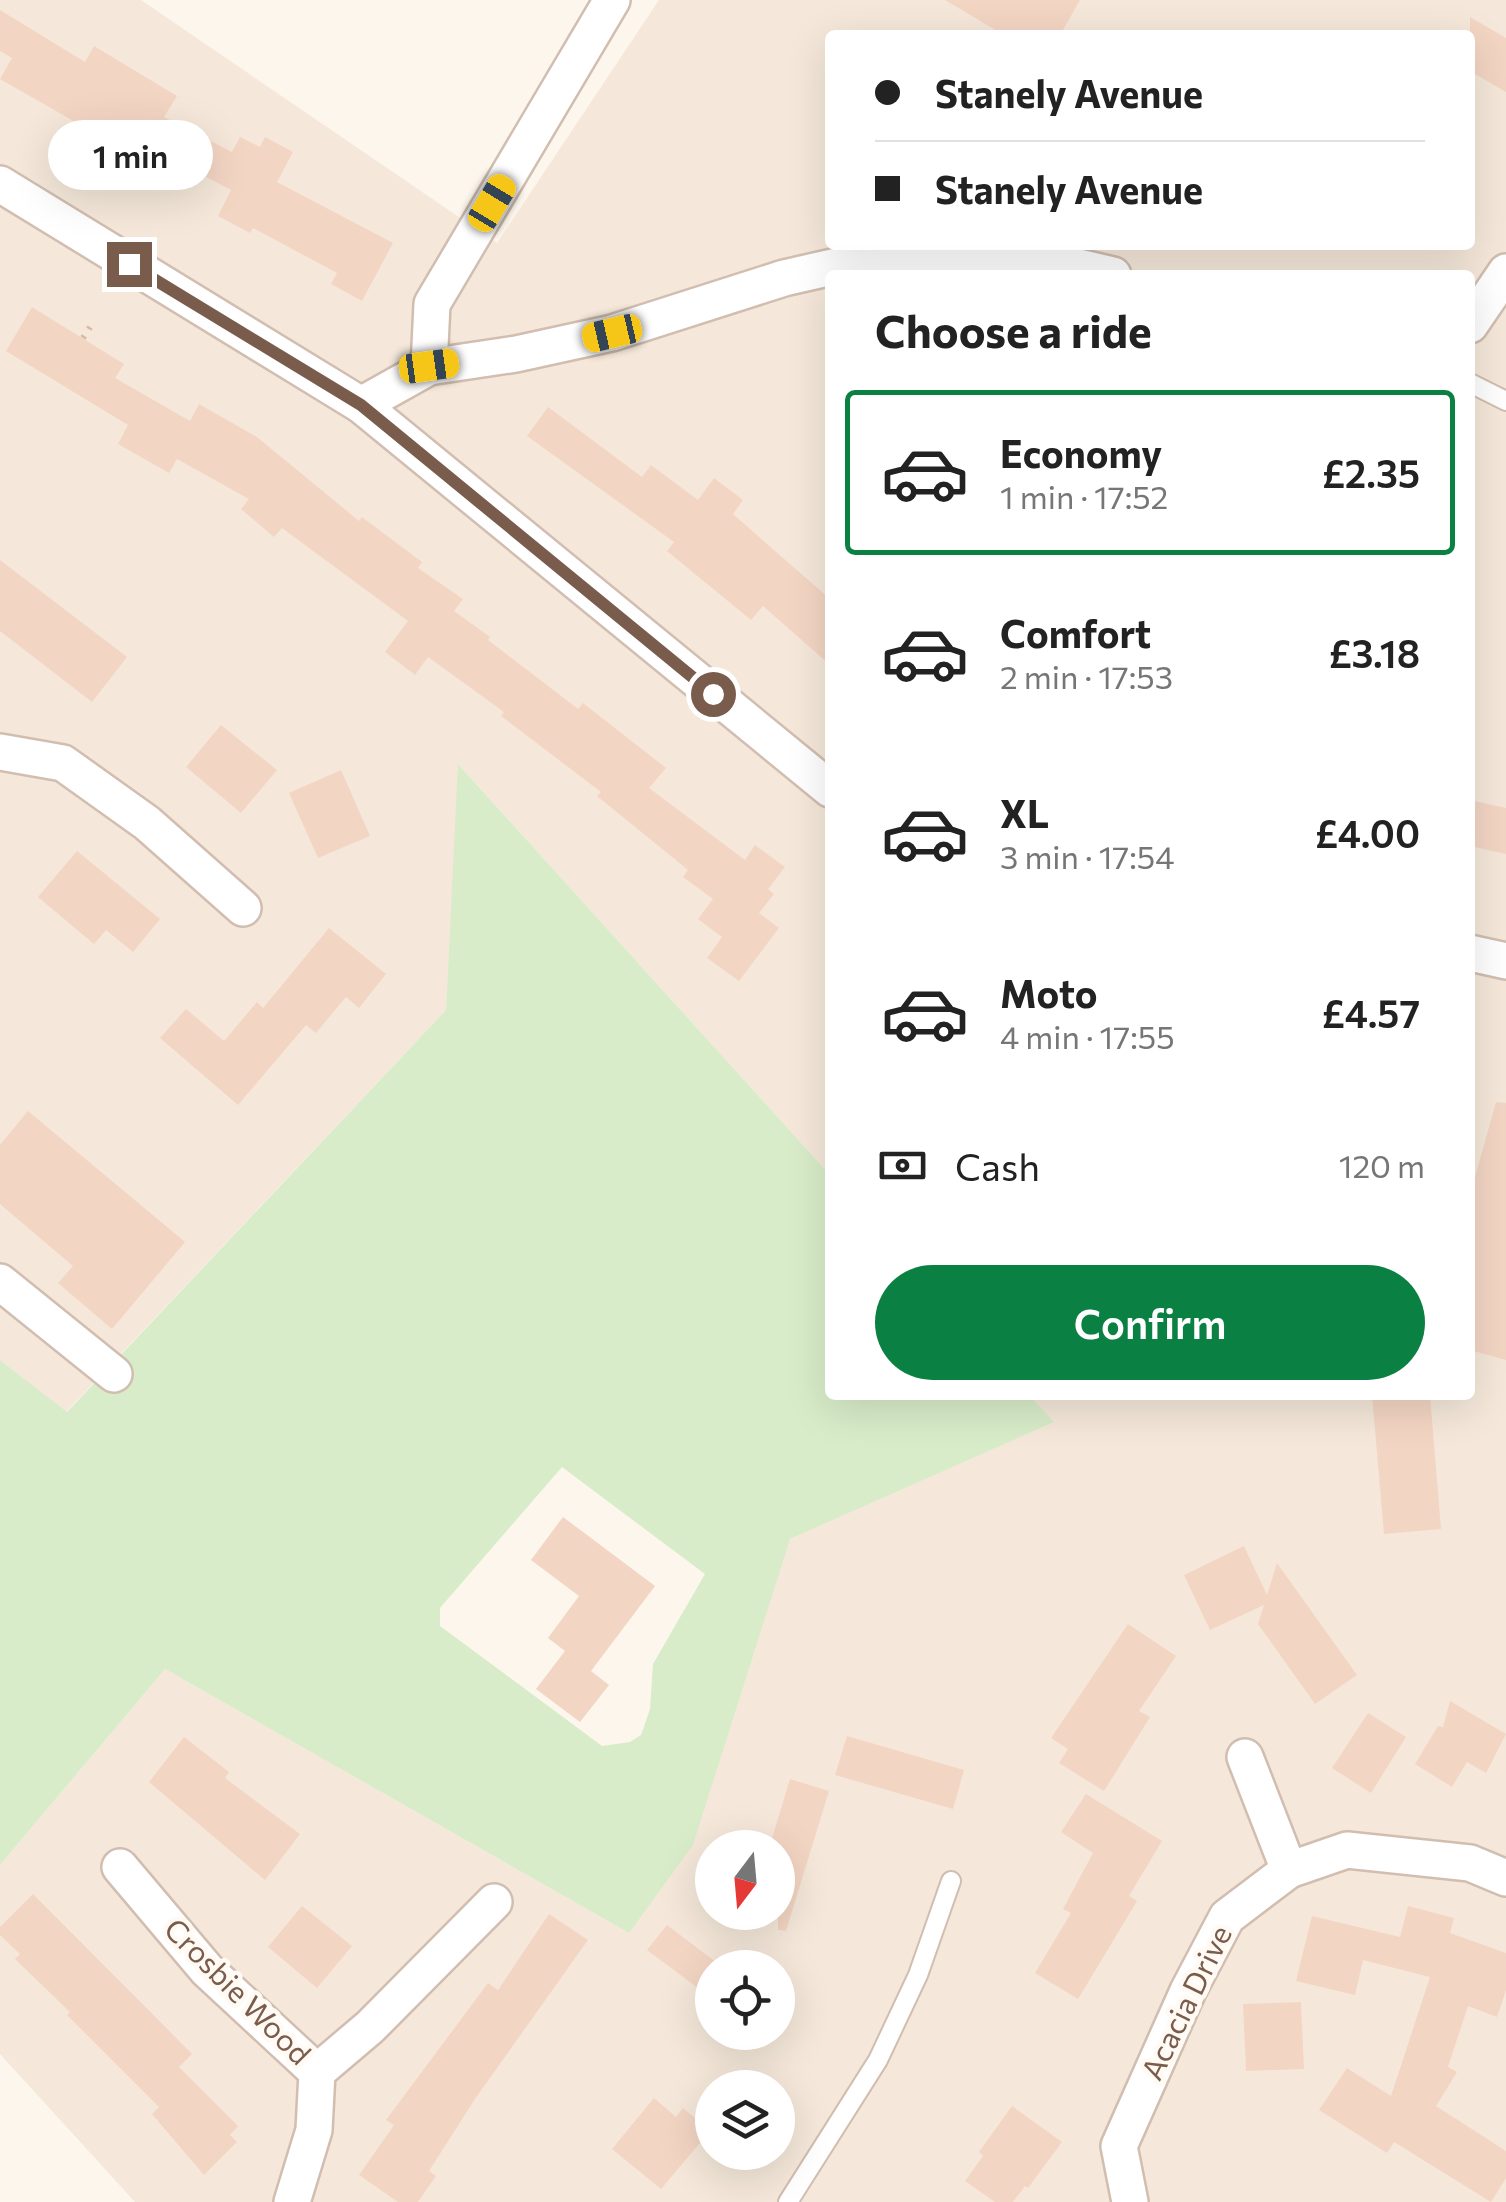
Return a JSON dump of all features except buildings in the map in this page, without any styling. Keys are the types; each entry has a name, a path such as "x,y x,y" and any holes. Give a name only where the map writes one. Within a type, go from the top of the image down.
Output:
{"street":[{"path":"429,366 432,304 612,0"},
{"path":"0,184 361,405 825,786"},
{"path":"361,405 429,366 516,354 612,333 784,278 850,263 949,254 1092,270"},
{"path":"1475,318 1506,272"},
{"path":"0,752 63,763 148,823 244,908"},
{"path":"1475,954 1506,961"},
{"path":"0,1282 114,1374"},
{"path":"1245,1757 1289,1870"},
{"name":"Acacia Drive","path":"1130,2202 1119,2146 1188,1992 1227,1917 1289,1870 1347,1850 1470,1863 1506,1878"},
{"name":"Crosbie Wood","path":"120,1866 207,1970 317,2072"},
{"name":"Crosbie Wood","path":"292,2202 314,2130 317,2072 370,2027 494,1902"}],"lane":[{"path":"1475,386 1506,401"},
{"path":"788,2202 878,2060 918,1975 951,1881"}],"path":[{"path":"83,338 94,321"}],"shaded area":[{"path":"0,0 141,0 497,243 659,0 1506,0 1506,2202 135,2202 0,2054 0,1865 165,1669 629,1933 790,1539 1053,1422 1033,1400 1475,1400 1475,270 825,270 825,1169 459,765 446,1010 66,1412 0,1360"}],"green space":[{"path":"458,764 825,1169 825,1400 1034,1400 1054,1422 790,1539 693,1845 629,1933 165,1669 0,1865 0,1360 67,1412 446,1010","holes":["562,1467 705,1574 653,1664 650,1709 641,1735 630,1742 602,1746 440,1626 440,1608"]}],"route":[{"path":"129,264 361,405 713,694"}]}
